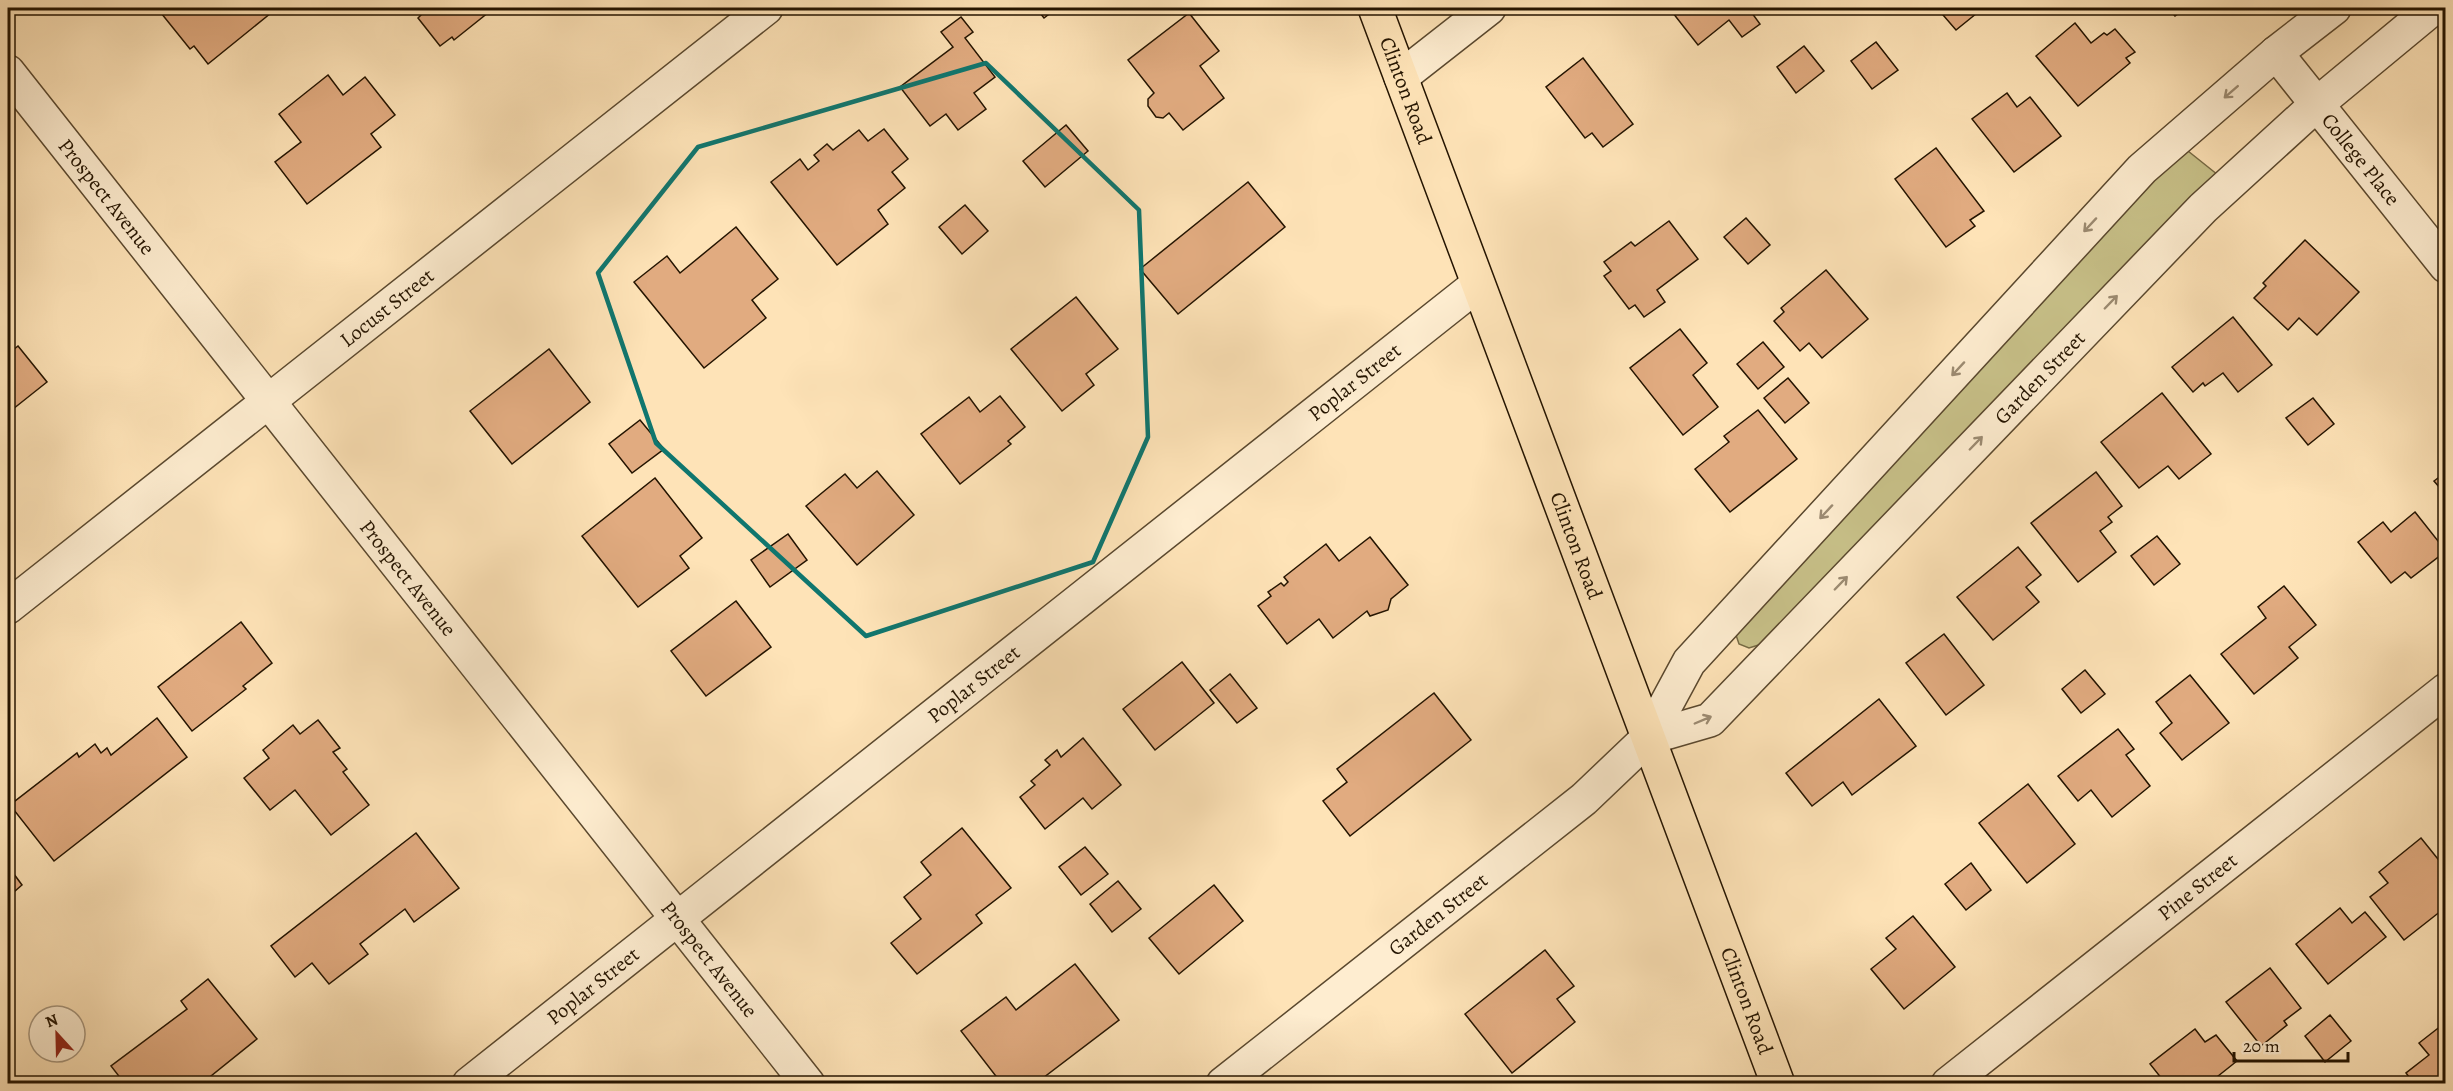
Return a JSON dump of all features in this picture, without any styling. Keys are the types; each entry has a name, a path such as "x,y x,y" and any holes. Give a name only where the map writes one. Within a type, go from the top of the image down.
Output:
{"main road":[{"name":"Clinton Road","path":"1375,8 1778,1083"}],"street":[{"name":"Locust Street","path":"8,607 765,8"},
{"path":"1401,77 1489,8"},
{"name":"Garden Street","path":"1223,1083 1584,799 1648,738 1689,662 2142,169 2276,53 2334,8"},
{"name":"Garden Street","path":"1648,738 1710,720 2203,208 2317,104 2433,8"},
{"name":"College Place","path":"2276,53 2445,266"},
{"name":"Prospect Avenue","path":"8,72 808,1083"},
{"name":"Poplar Street","path":"469,1083 1477,285"},
{"name":"Pine Street","path":"1948,1083 2445,690"}],"highlighted area":[{"path":"986,63 1139,210 1148,437 1093,562 866,636 656,443 598,273 698,147"}],"shaded area":[{"path":"2178,143 2223,179 1765,643 1749,648 1739,644 1736,635"}],"building":[{"path":"157,8 266,8 271,13 208,64 194,46 190,49"},
{"path":"428,8 494,8 454,40 452,37 440,46 418,18"},
{"path":"1036,8 1057,8 1044,18"},
{"path":"1669,8 1751,8 1749,9 1760,24 1742,37 1729,20 1698,45"},
{"path":"1937,8 1981,8 1982,9 1956,30"},
{"path":"2168,8 2186,8 2175,16"},
{"path":"1189,13 1219,51 1200,66 1224,98 1183,130 1169,113 1163,118 1156,117 1148,106 1148,99 1154,93 1128,60"},
{"path":"961,17 973,32 965,38 995,77 974,93 986,109 958,130 946,114 930,126 900,87 953,47 941,32"},
{"path":"2075,23 2091,43 2104,33 2107,35 2115,29 2135,52 2126,58 2130,63 2078,106 2036,56"},
{"path":"1876,42 1898,70 1872,89 1851,61"},
{"path":"1804,46 1824,71 1796,93 1777,67"},
{"path":"1583,58 1633,124 1603,147 1592,133 1585,138 1546,87"},
{"path":"328,75 343,95 365,77 395,115 371,134 381,147 307,204 275,162 301,142 279,114"},
{"path":"2007,93 2017,107 2030,97 2061,136 2014,172 1972,119"},
{"path":"1066,125 1088,151 1045,187 1023,161"},
{"path":"884,129 908,159 892,172 905,188 878,210 888,224 837,265 771,182 800,159 808,170 819,161 814,155 827,144 833,150 859,130 868,141"},
{"path":"1936,148 1984,211 1970,220 1975,226 1946,247 1895,179"},
{"path":"1248,182 1285,227 1178,314 1140,269"},
{"path":"965,205 988,231 962,254 939,227"},
{"path":"1746,218 1770,245 1748,264 1724,237"},
{"path":"1669,221 1698,259 1657,290 1665,302 1644,317 1635,305 1629,309 1604,276 1611,271 1604,262 1631,242 1635,246"},
{"path":"736,227 778,279 752,300 766,318 704,368 634,282 667,256 680,273"},
{"path":"2305,240 2359,292 2317,335 2299,318 2288,330 2254,298 2266,286 2263,283"},
{"path":"1826,270 1868,319 1822,358 1809,343 1800,351 1774,321 1784,312 1781,308"},
{"path":"1076,297 1118,349 1086,374 1094,385 1062,411 1011,349"},
{"path":"2233,317 2272,365 2238,392 2223,373 2205,386 2203,383 2193,392 2172,367"},
{"path":"1680,329 1707,363 1693,375 1718,407 1683,435 1630,368"},
{"path":"1763,342 1784,367 1758,389 1737,364"},
{"path":"18,346 47,382 8,413 8,354"},
{"path":"549,349 590,402 512,464 470,411"},
{"path":"1788,378 1809,403 1785,423 1764,398"},
{"path":"2162,393 2211,454 2179,479 2168,466 2139,488 2101,442"},
{"path":"1000,396 1025,427 1008,441 1011,444 960,484 921,434 969,397 980,412"},
{"path":"2313,398 2334,424 2308,445 2286,418"},
{"path":"1758,410 1797,459 1730,512 1695,469 1729,442 1724,436"},
{"path":"640,420 664,449 632,473 609,444"},
{"path":"877,471 914,515 857,565 806,506 845,474 857,488"},
{"path":"2096,472 2122,506 2108,517 2112,522 2100,531 2116,552 2078,582 2031,523"},
{"path":"2446,472 2446,495 2434,481"},
{"path":"655,478 702,538 680,556 689,568 638,607 582,536"},
{"path":"2415,512 2446,551 2411,578 2405,572 2391,583 2358,542 2383,522 2391,532"},
{"path":"788,534 807,560 770,587 751,560"},
{"path":"2157,536 2180,564 2154,585 2131,556"},
{"path":"1370,537 1408,585 1391,599 1388,610 1370,616 1367,611 1333,638 1319,619 1287,644 1258,606 1271,596 1268,592 1281,583 1284,586 1288,582 1284,577 1326,544 1339,561"},
{"path":"2018,547 2041,575 2026,587 2039,602 1993,640 1957,597"},
{"path":"2284,586 2316,625 2289,647 2298,658 2254,694 2221,654 2266,618 2258,607"},
{"path":"736,601 771,647 706,696 671,651"},
{"path":"241,622 272,663 243,686 246,689 192,731 158,687"},
{"path":"1944,634 1984,685 1946,715 1906,663"},
{"path":"1182,662 1214,703 1155,750 1123,709"},
{"path":"2085,670 2105,694 2081,713 2062,689"},
{"path":"1230,674 1257,708 1237,723 1210,690"},
{"path":"2190,675 2229,723 2182,760 2160,733 2172,723 2156,702"},
{"path":"1434,693 1471,740 1350,836 1323,801 1347,782 1337,769"},
{"path":"1879,699 1916,746 1852,795 1843,782 1812,806 1786,773"},
{"path":"157,718 187,757 54,861 10,805 77,753 79,757 95,744 101,753 107,748 111,755"},
{"path":"318,720 340,748 333,752 347,769 343,772 369,805 331,835 295,790 270,810 244,778 269,758 263,750 293,725 300,734"},
{"path":"2118,729 2134,749 2126,755 2150,786 2112,817 2091,790 2078,801 2058,776"},
{"path":"1083,738 1121,785 1092,809 1083,798 1045,829 1020,797 1035,785 1031,781 1050,765 1045,760 1057,750 1061,757"},
{"path":"2028,784 2075,844 2027,883 1979,823"},
{"path":"962,828 1011,888 976,915 982,923 917,974 891,943 921,919 904,897 931,875 921,862"},
{"path":"416,833 459,888 414,922 405,909 360,944 368,954 329,984 312,963 295,977 271,946"},
{"path":"2421,838 2446,869 2446,907 2404,940 2370,897 2388,883 2379,872"},
{"path":"1085,847 1108,874 1081,895 1059,867"},
{"path":"1971,863 1991,890 1966,910 1945,884"},
{"path":"8,866 22,885 8,897"},
{"path":"1118,881 1141,909 1112,932 1090,904"},
{"path":"1214,885 1243,921 1179,974 1149,938"},
{"path":"2340,908 2352,923 2365,912 2386,937 2328,984 2296,944"},
{"path":"1913,916 1955,967 1904,1009 1871,969 1896,949 1886,938"},
{"path":"1545,950 1574,986 1557,999 1575,1022 1512,1073 1465,1014"},
{"path":"1075,964 1119,1020 1035,1084 1002,1084 961,1031 1006,997 1016,1010"},
{"path":"2270,968 2301,1008 2284,1021 2287,1025 2261,1046 2226,1002"},
{"path":"208,979 257,1039 201,1084 125,1084 111,1066 187,1009 181,1001"},
{"path":"2330,1015 2351,1041 2325,1062 2305,1036"},
{"path":"2446,1022 2446,1084 2409,1084 2412,1081 2406,1073 2429,1055 2419,1043"},
{"path":"2195,1029 2205,1042 2216,1035 2237,1061 2208,1084 2166,1084 2150,1064"}]}
